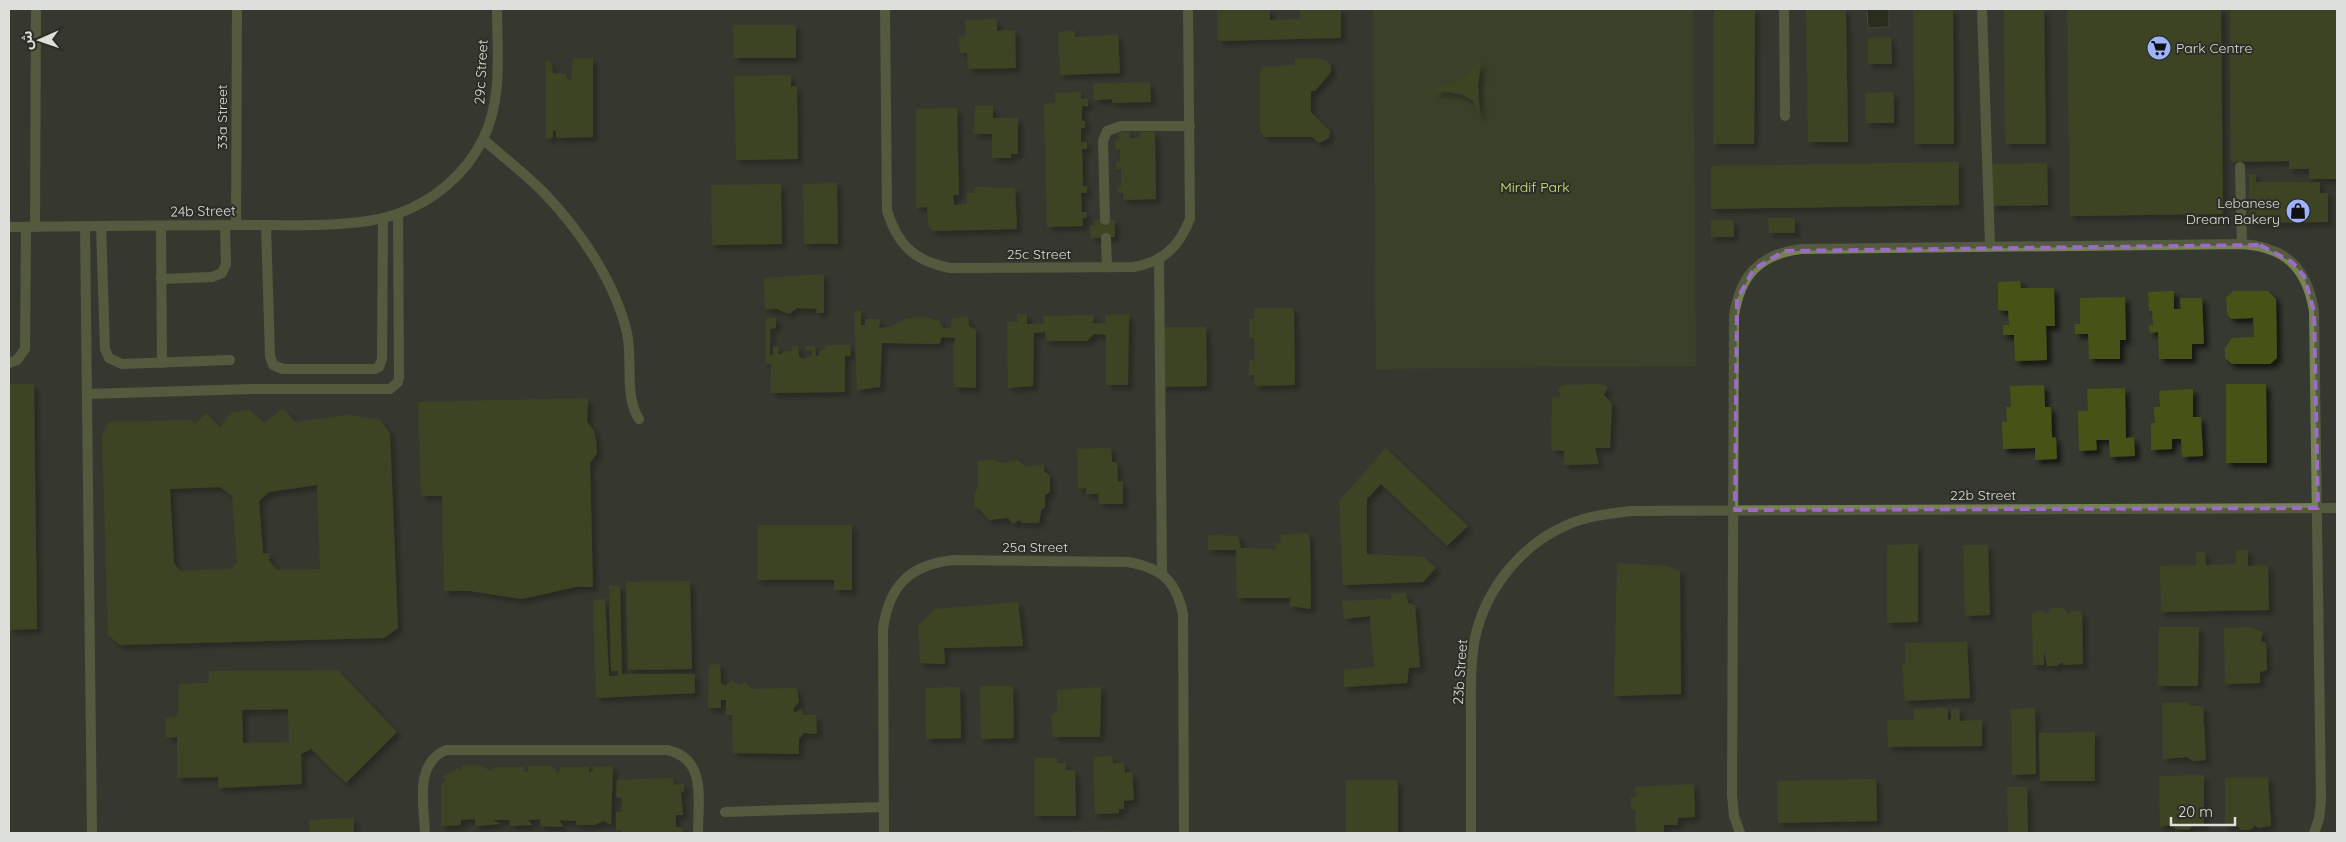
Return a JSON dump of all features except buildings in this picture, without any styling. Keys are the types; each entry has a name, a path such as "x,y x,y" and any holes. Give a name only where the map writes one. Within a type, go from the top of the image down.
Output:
{"street":[{"path":"9,363 18,360 25,350 31,227 36,9"},
{"name":"33a Street","path":"236,225 237,9"},
{"name":"29c Street","path":"398,214 419,205 456,177 471,159 483,139 493,115 497,90 497,9"},
{"name":"25c Street","path":"885,9 887,211 893,228 902,244 916,256 932,264 950,268 1133,267 1159,260 1173,250 1184,236 1190,219 1188,9"},
{"path":"1784,9 1785,116"},
{"path":"1982,9 1990,246"},
{"path":"1105,220 1103,141 1108,131 1121,126 1190,126"},
{"path":"483,139 545,194 563,214 594,258 607,282 626,332 630,357 631,401 640,419"},
{"path":"2240,167 2242,244"},
{"path":"87,394 252,389 390,389 398,382 399,377 398,214"},
{"name":"24b Street","path":"9,227 266,225 367,221 398,214"},
{"path":"266,225 270,356 273,365 282,369 374,369 378,367 382,359 382,218"},
{"path":"161,279 212,277 222,273 226,264 224,225"},
{"path":"85,226 92,833"},
{"path":"101,226 106,354 117,364 230,360"},
{"path":"161,226 162,363"},
{"path":"1106,238 1106,267"},
{"path":"1740,833 1734,816 1732,795 1735,510 1734,316 1743,282 1754,268 1768,258 1784,251 1801,249 2242,244 2260,245 2277,252 2292,262 2304,276 2311,293 2314,311 2321,801 2319,819 2314,833"},
{"path":"1159,260 1162,574"},
{"name":"22b Street","path":"1630,511 2337,508"},
{"name":"23b Street","path":"1471,833 1473,649 1481,618 1495,588 1514,563 1539,541 1567,525 1598,515 1630,511"},
{"name":"25a Street","path":"884,833 883,629 886,611 892,594 904,580 918,569 935,562 953,560 1128,562 1146,565 1162,574 1173,586 1180,599 1183,614 1184,833"},
{"path":"425,833 424,773 429,762 436,754 446,750 666,750 686,757 696,773 698,833"},
{"path":"725,812 884,807"}],"highlighted area":[{"path":"2260,245 2292,262 2304,276 2314,311 2318,508 1735,510 1737,299 1754,269 1784,251"}],"green space":[{"name":"Mirdif Park","path":"1373,9 1693,9 1696,366 1376,369"}],"shaded area":[{"path":"1867,9 1889,9 1889,27 1868,28"}],"place":[{"name":"Park Centre","path":"2159,48"},
{"name":"Lebanese Dream Bakery","path":"2298,211"}]}
